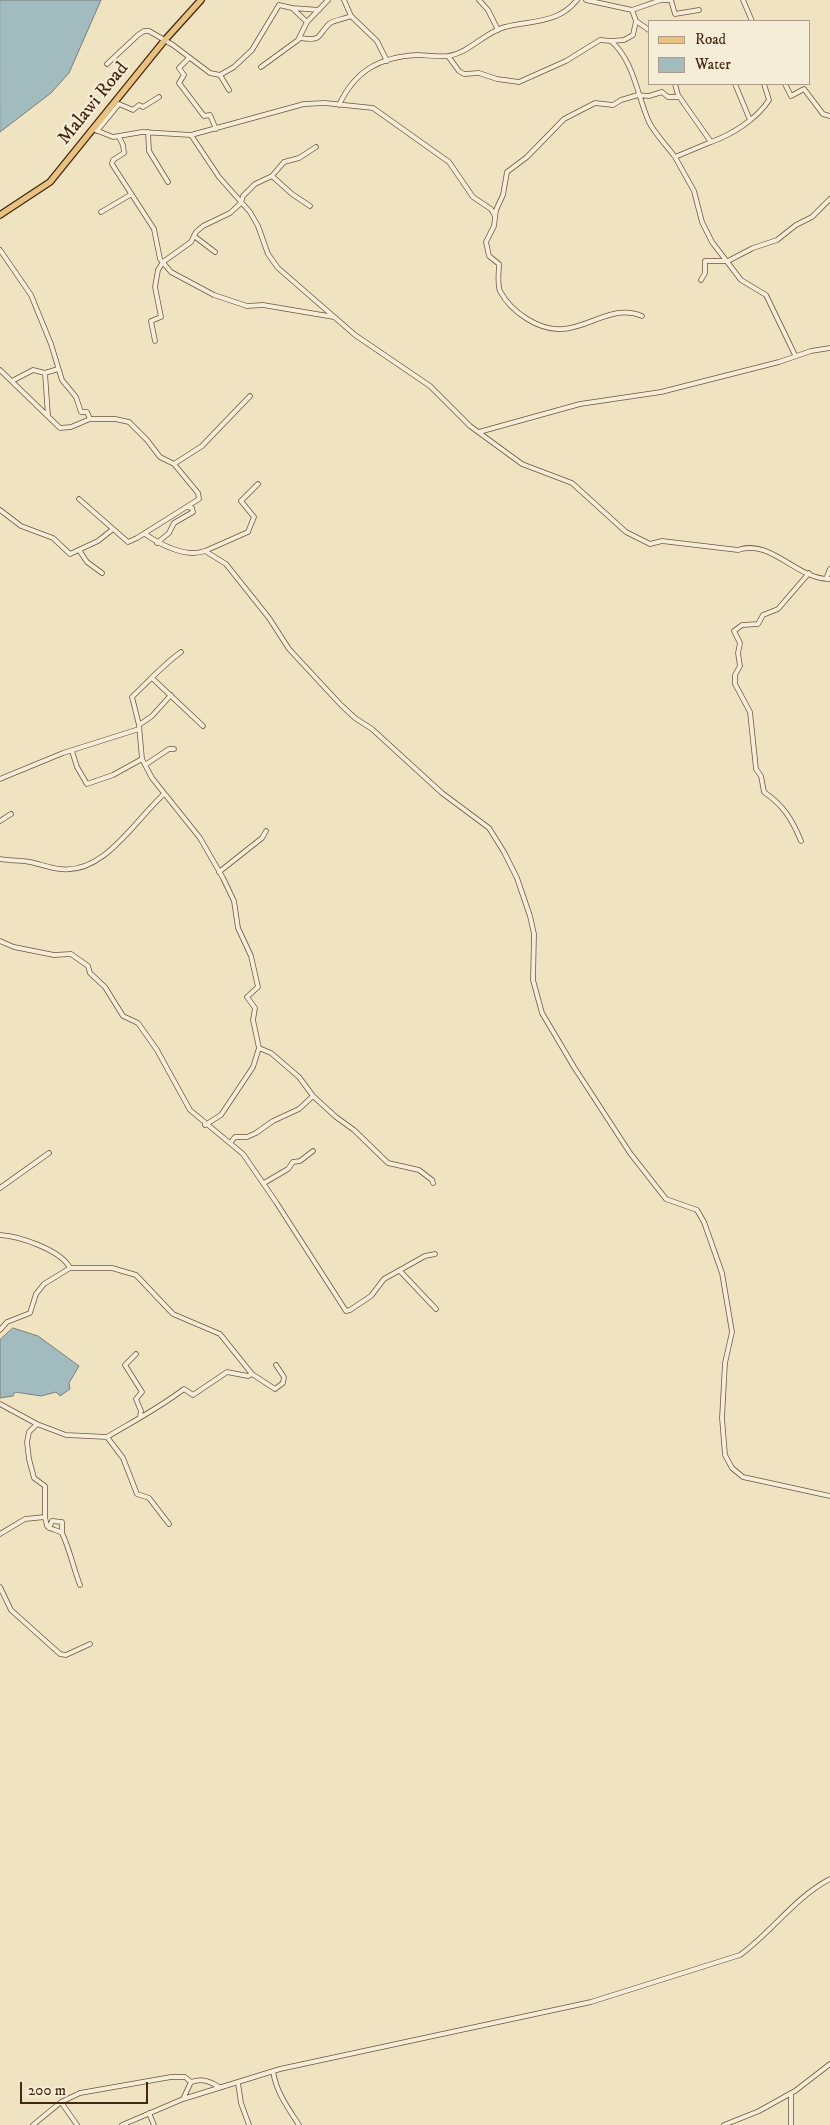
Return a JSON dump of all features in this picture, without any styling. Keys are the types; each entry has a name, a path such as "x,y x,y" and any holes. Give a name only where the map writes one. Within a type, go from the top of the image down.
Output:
{"main road":[{"name":"Malawi Road","path":"0,215 50,182 95,130 164,41 201,0"}],"street":[{"path":"260,68 300,38 307,22 328,0"},
{"path":"344,0 351,16 377,41 387,61"},
{"path":"479,0 488,10 498,30"},
{"path":"339,105 344,93 362,71 387,61 416,55 448,56 475,44 498,30 559,17 577,0"},
{"path":"586,0 632,10 661,0 670,0 675,14 699,10"},
{"path":"743,0 752,20"},
{"path":"107,64 144,31 149,31 210,73 220,75 234,67 252,50 279,5 319,10"},
{"path":"292,8 307,22"},
{"path":"448,56 464,74 479,73 496,79 519,82 566,61 600,40 624,40 633,35 636,21 632,10"},
{"path":"300,38 317,38 324,34 330,23 351,16"},
{"path":"636,21 648,29"},
{"path":"611,41 620,49 629,65 650,125 675,157 694,191 702,222 708,234 741,280 765,292 795,355"},
{"path":"188,58 179,68 184,75 179,83 204,116 210,114 216,129"},
{"path":"220,75 229,90"},
{"path":"675,85 679,97 711,142"},
{"path":"735,85 750,120"},
{"path":"675,157 722,139 750,120 769,100 764,85"},
{"path":"786,85 791,96 804,90 823,114 830,116"},
{"path":"642,316 630,311 610,314 564,329 547,328 520,315 499,290 499,264 489,256 486,242 494,226 507,172 527,157 564,119 595,103 613,105 638,95 649,96 662,92 668,97 679,97"},
{"path":"159,97 143,107 140,105 133,110 118,104 95,130 106,136 120,137 148,132 191,135 216,129 232,122 304,104 373,108 397,123 449,162 474,197 491,209 496,216"},
{"path":"148,132 149,151 168,182"},
{"path":"191,135 219,177 258,226 268,254 278,268 355,335 430,386 455,409 462,419 522,464 572,482 626,532 650,544 662,541 738,550 746,546 760,548 809,573 828,579 830,569"},
{"path":"120,137 124,153 113,160 112,164 154,230 160,259 171,272 183,280 225,300 248,306 264,305 335,317"},
{"path":"155,342 151,321 161,318 159,297 155,287 158,270 163,262 179,249 185,248 203,226 230,213 241,203 243,196 255,184 272,176 284,162 298,158 316,147"},
{"path":"272,176 292,194 310,206"},
{"path":"102,212 130,195"},
{"path":"701,280 705,273 705,261 728,262 753,248 783,237 796,225 812,216 830,199"},
{"path":"194,236 215,252"},
{"path":"0,250 31,295 51,344 62,380 77,399 81,412 87,412 90,419"},
{"path":"479,432 580,404 660,392 779,362 795,355 830,348"},
{"path":"12,381 33,370 45,374 58,369"},
{"path":"0,370 60,428 71,427 90,419 115,418 129,422 147,440 160,457 174,464 199,496 199,499 145,534 128,542 80,499"},
{"path":"45,374 48,416"},
{"path":"174,464 202,446 250,396"},
{"path":"145,534 157,543 197,554 248,532 254,516 241,500 258,484"},
{"path":"157,543 169,533 174,523 193,512 192,508 187,506"},
{"path":"0,510 21,526 54,538 70,554 98,541 113,529"},
{"path":"79,550 87,562 102,573"},
{"path":"205,551 226,564 269,618 289,649 341,705 355,718 372,729 442,793 489,828 517,878 530,916 534,934 533,980 542,1013 574,1067 630,1153 666,1199 697,1210 704,1222 722,1274 732,1332 725,1363 722,1418 725,1455 732,1468 743,1477 830,1496"},
{"path":"801,841 788,813 776,799 764,792 761,776 756,769 750,712 735,684 735,675 740,666 738,653 740,643 734,631 742,625 758,624 763,615 778,609 809,573"},
{"path":"182,652 170,660 132,697 139,727 142,759 164,794 200,838 234,900 238,928 251,956 258,988 247,998 255,1008 253,1020 259,1048 252,1067 238,1093 229,1101 221,1115 205,1125"},
{"path":"152,678 203,726"},
{"path":"0,780 139,727 171,695"},
{"path":"145,764 169,749 174,749"},
{"path":"72,751 77,767 87,784 112,775 142,759"},
{"path":"0,859 33,862 61,870 96,862 109,853 135,822 164,794"},
{"path":"0,821 11,814"},
{"path":"219,872 262,838 266,831"},
{"path":"0,941 14,947 54,955 71,954 83,960 93,978 106,987 123,1016 138,1023 157,1050 190,1110 205,1125 243,1154 264,1183 346,1311 371,1296 384,1279 425,1256 435,1254"},
{"path":"259,1048 271,1053 299,1076 313,1096 336,1118 354,1130 388,1163 419,1170 432,1180 433,1183"},
{"path":"230,1143 235,1137 247,1137 256,1133 273,1120 299,1108 313,1096"},
{"path":"264,1183 288,1168 293,1162 300,1161 314,1152"},
{"path":"0,1188 50,1153"},
{"path":"0,1235 15,1236 29,1241 65,1260 70,1268"},
{"path":"0,1330 8,1322 30,1313 36,1294 44,1284 70,1268 112,1268 136,1276 173,1314 220,1334 252,1374 272,1388 278,1388 284,1377 276,1365"},
{"path":"400,1271 436,1309"},
{"path":"136,1354 125,1365 141,1390 136,1399 141,1411 140,1417"},
{"path":"0,1404 37,1424 66,1435 107,1437 140,1417 147,1416 184,1389 193,1395 227,1372 248,1376 252,1374"},
{"path":"37,1424 29,1432 27,1442 34,1478 45,1486 45,1524 49,1528 62,1533"},
{"path":"107,1437 123,1458 137,1494 150,1498 169,1524"},
{"path":"0,1534 25,1519 44,1517"},
{"path":"49,1528 52,1521 59,1520 62,1522 62,1533 70,1549 80,1585"},
{"path":"0,1587 11,1610 60,1654 66,1655 90,1644"},
{"path":"122,2125 183,2098 218,2086 238,2083 273,2071 591,2002 740,1955 758,1941 795,1903 830,1879"},
{"path":"724,2125 759,2110 791,2093 830,2064"},
{"path":"273,2071 275,2083 281,2096 299,2125"},
{"path":"33,2125 62,2102 80,2093 171,2077 185,2077 191,2082"},
{"path":"183,2098 191,2082 198,2079 209,2081 218,2086"},
{"path":"238,2083 241,2103 249,2125"},
{"path":"791,2093 791,2125"},
{"path":"62,2102 77,2125"},
{"path":"149,2113 154,2125"}],"water":[{"path":"0,0 101,0 69,73 51,93 0,132"},
{"path":"13,1328 38,1336 79,1366 69,1383 70,1389 60,1396 56,1392 41,1396 15,1392 13,1396 0,1398 0,1340"}]}
